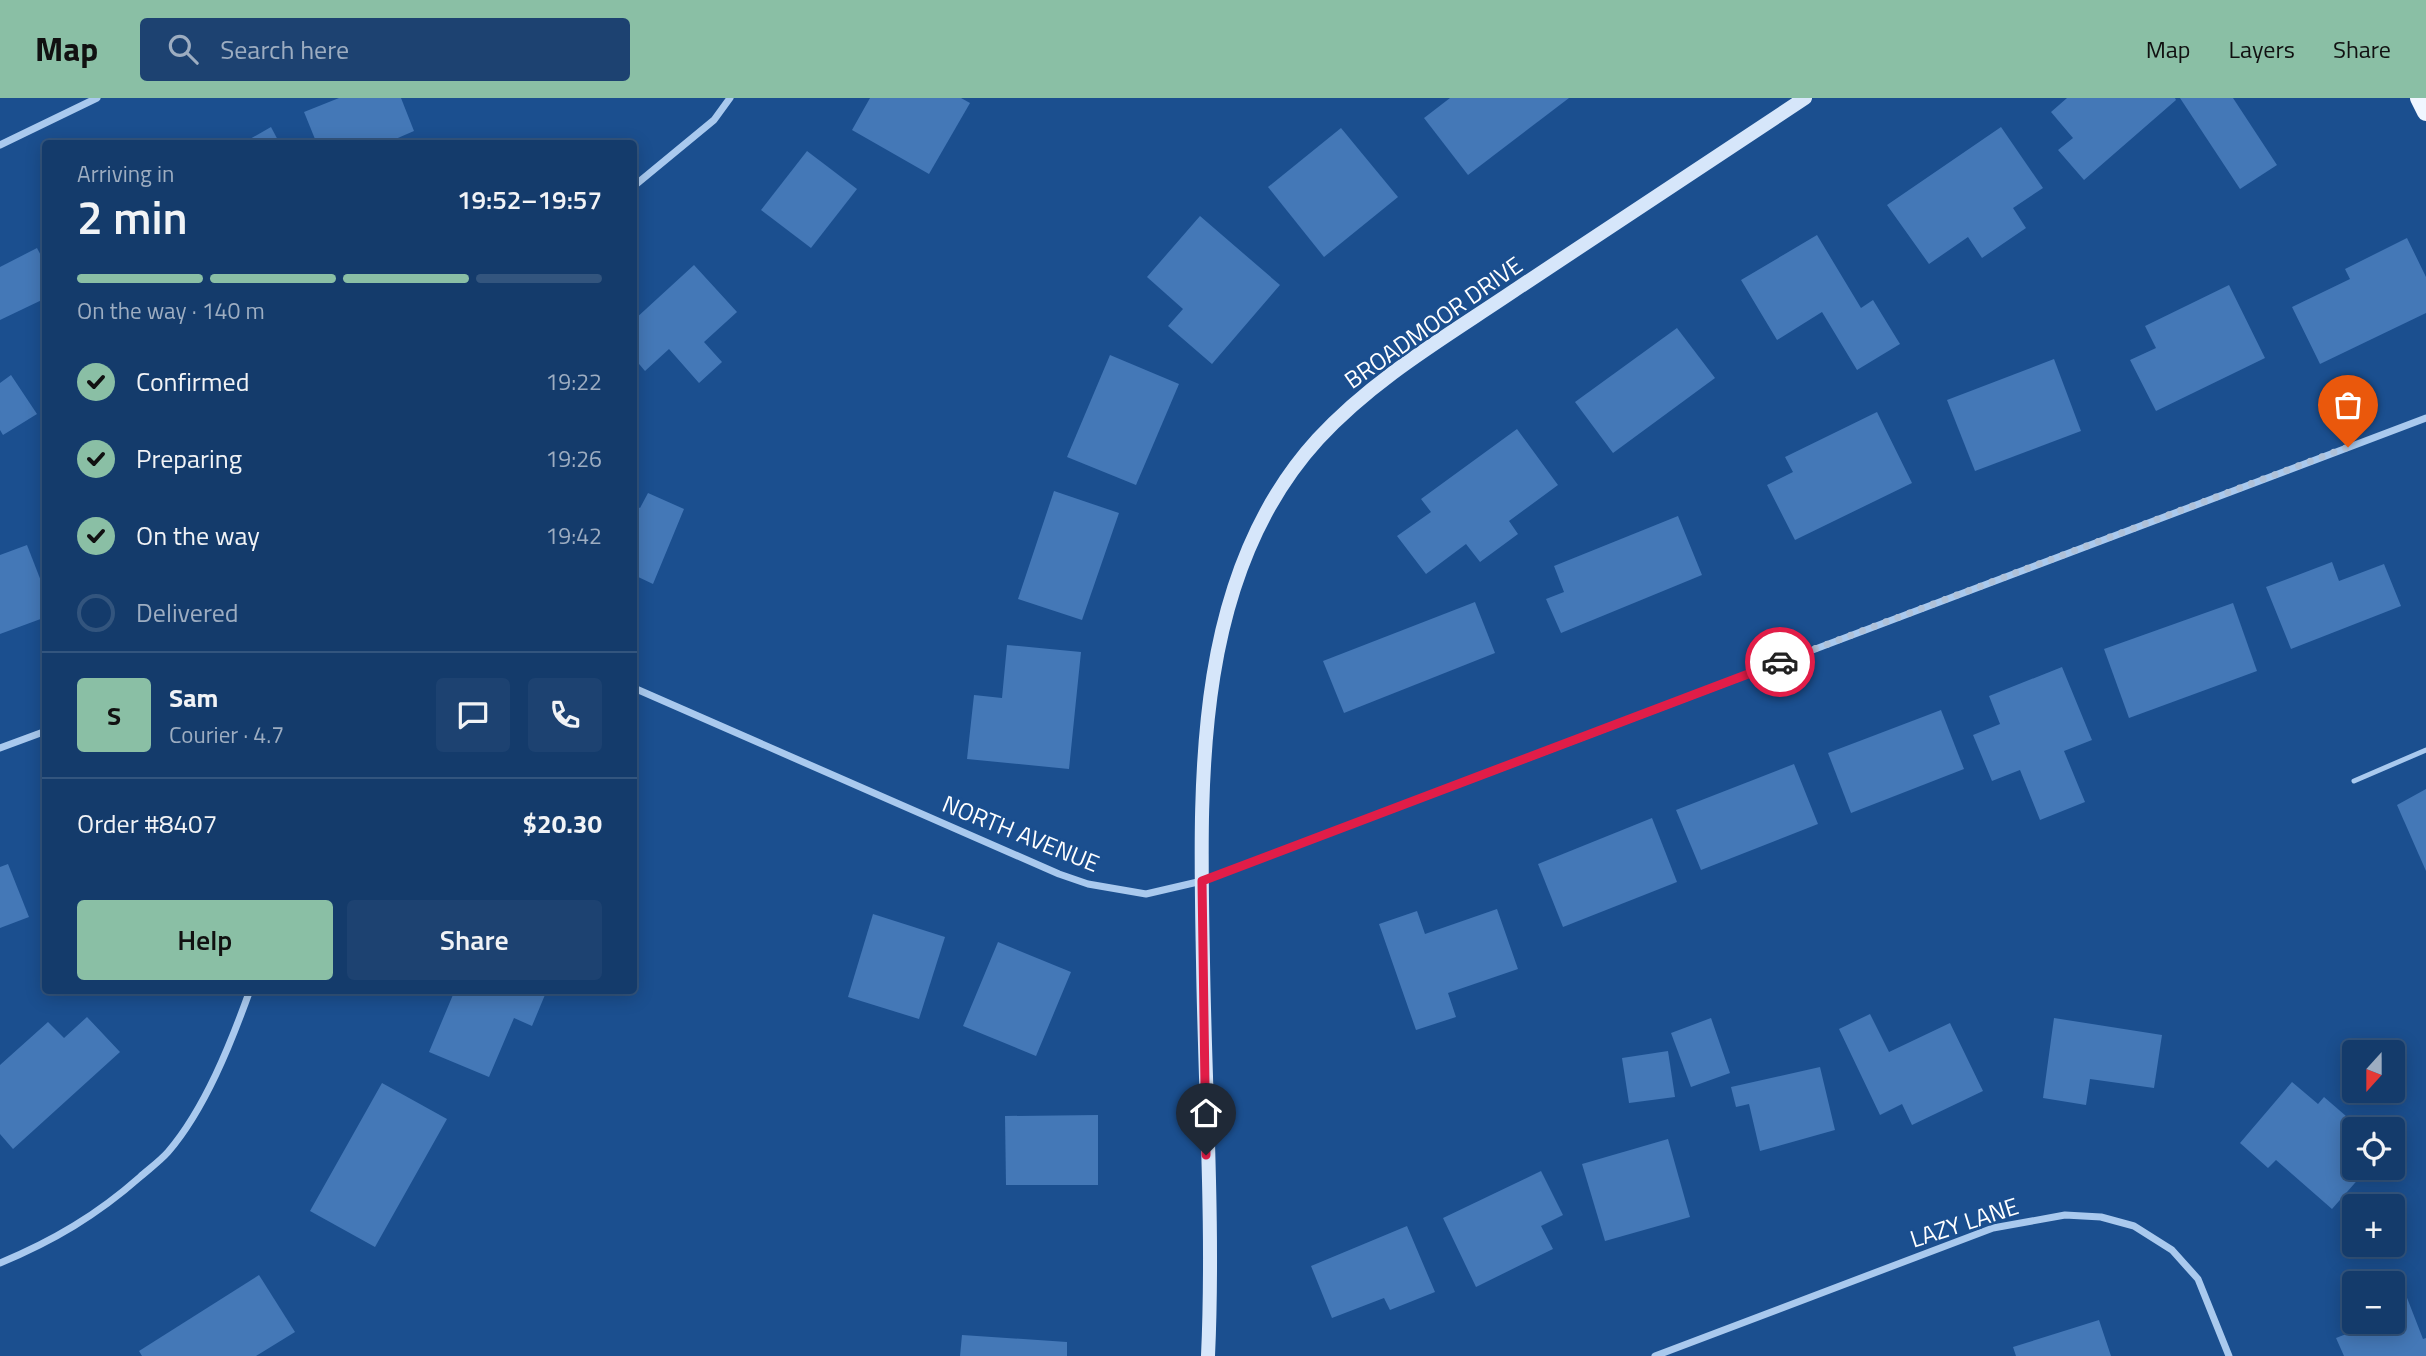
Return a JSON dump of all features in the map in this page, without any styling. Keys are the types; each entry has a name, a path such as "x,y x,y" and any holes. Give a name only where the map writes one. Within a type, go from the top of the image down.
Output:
{"main road":[{"path":"2419,98 2426,112"}],"street":[{"path":"0,145 97,98"},
{"path":"637,184 714,120 730,98"},
{"name":"BROADMOOR DRIVE","path":"1208,1356 1202,881 1208,718 1222,626 1247,551 1265,512 1317,440 1387,376 1805,98"},
{"name":"NORTH AVENUE","path":"637,689 1059,874 1088,884 1146,894 1202,881 2426,418"},
{"path":"0,748 42,732"},
{"path":"0,1263 64,1235 108,1206 168,1152 206,1093 238,1025 249,994"},
{"name":"LAZY LANE","path":"1655,1356 1993,1228 2065,1215 2101,1217 2134,1226 2172,1250 2198,1279 2228,1356"}],"lane":[{"path":"2354,781 2426,750"}],"building":[{"path":"339,98 401,98 414,131 393,140 315,140 304,112"},
{"path":"870,98 961,98 970,103 929,174 852,130"},
{"path":"1450,98 1569,98 1468,175 1424,118"},
{"path":"2067,98 2176,100 2084,180 2058,150 2073,138 2051,112"},
{"path":"2180,98 2233,98 2277,165 2240,189"},
{"path":"271,127 278,140 248,140"},
{"path":"2001,127 2043,188 2013,208 2026,228 1982,258 1968,237 1929,264 1887,205"},
{"path":"1341,128 1398,197 1324,257 1268,187"},
{"path":"807,151 857,189 811,248 761,210"},
{"path":"1200,216 1280,285 1212,364 1168,326 1183,309 1147,277"},
{"path":"1817,235 1861,308 1873,300 1900,344 1857,370 1822,312 1777,340 1741,280"},
{"path":"2407,238 2426,277 2426,313 2320,364 2292,307 2350,279 2345,269"},
{"path":"37,248 42,257 42,300 0,320 0,267"},
{"path":"694,265 737,312 704,342 722,362 699,383 669,349 645,371 637,362 637,317"},
{"path":"2229,285 2265,358 2156,411 2130,360 2156,348 2145,326"},
{"path":"1677,328 1715,378 1613,453 1575,402"},
{"path":"1110,355 1179,384 1136,485 1067,457"},
{"path":"2054,359 2081,431 1975,471 1947,400"},
{"path":"11,375 37,414 3,435 0,430 0,383"},
{"path":"1877,412 1912,483 1795,540 1767,485 1793,472 1785,457"},
{"path":"1517,429 1558,485 1509,521 1518,534 1480,562 1466,544 1426,574 1397,536 1431,512 1421,499"},
{"path":"1054,491 1119,513 1082,620 1018,599"},
{"path":"648,493 684,509 653,584 637,576 637,506 640,508"},
{"path":"1678,516 1702,575 1561,633 1546,599 1564,592 1554,566"},
{"path":"27,545 42,584 42,618 0,634 0,555"},
{"path":"2332,562 2339,581 2384,564 2401,606 2291,649 2266,587"},
{"path":"1475,602 1495,653 1344,713 1323,661"},
{"path":"2233,603 2257,671 2129,718 2104,649"},
{"path":"1007,645 1081,652 1069,769 967,759 974,695 1002,698"},
{"path":"2062,667 2092,740 2064,751 2085,802 2040,820 2020,770 1992,781 1973,735 2000,724 1989,696"},
{"path":"1941,710 1964,769 1851,813 1828,753"},
{"path":"1794,764 1818,824 1701,870 1676,810"},
{"path":"2426,789 2426,871 2397,805"},
{"path":"1652,818 1677,882 1563,927 1538,864"},
{"path":"8,864 29,917 0,928 0,867"},
{"path":"1497,909 1518,969 1448,993 1456,1017 1416,1030 1379,924 1417,911 1425,934"},
{"path":"873,914 945,937 919,1019 848,997"},
{"path":"998,942 1071,972 1036,1056 963,1026"},
{"path":"453,994 545,994 532,1026 514,1018 489,1077 429,1052"},
{"path":"1870,1014 1889,1052 1950,1023 1983,1091 1912,1125 1902,1104 1880,1115 1839,1029"},
{"path":"87,1017 120,1052 13,1149 0,1134 0,1065 48,1022 64,1038"},
{"path":"1711,1018 1730,1073 1691,1087 1671,1033"},
{"path":"2054,1018 2162,1035 2154,1088 2090,1079 2086,1105 2043,1098"},
{"path":"1668,1051 1675,1097 1629,1103 1622,1058"},
{"path":"1820,1067 1835,1130 1760,1151 1749,1104 1736,1107 1731,1087"},
{"path":"2292,1082 2318,1104 2324,1097 2347,1117 2342,1117 2342,1180 2358,1180 2345,1194 2342,1194 2332,1209 2276,1160 2268,1168 2240,1143"},
{"path":"382,1083 447,1119 375,1247 310,1211"},
{"path":"1098,1115 1098,1185 1006,1185 1005,1116"},
{"path":"1668,1139 1690,1217 1605,1241 1582,1164"},
{"path":"1541,1171 1563,1215 1541,1226 1553,1249 1476,1287 1443,1218"},
{"path":"1407,1226 1435,1292 1390,1310 1384,1298 1332,1318 1311,1266"},
{"path":"259,1275 295,1332 256,1356 142,1356 139,1351"},
{"path":"2405,1293 2423,1339 2426,1338 2426,1356 2344,1356 2336,1338 2346,1334 2405,1334"},
{"path":"2099,1320 2111,1356 2016,1356 2013,1347"},
{"path":"962,1335 1067,1342 1067,1356 960,1356"}],"way so far":[{"path":"1780,662 2348,447"}],"route":[{"path":"1206,1155 1202,881 1780,662"}]}
